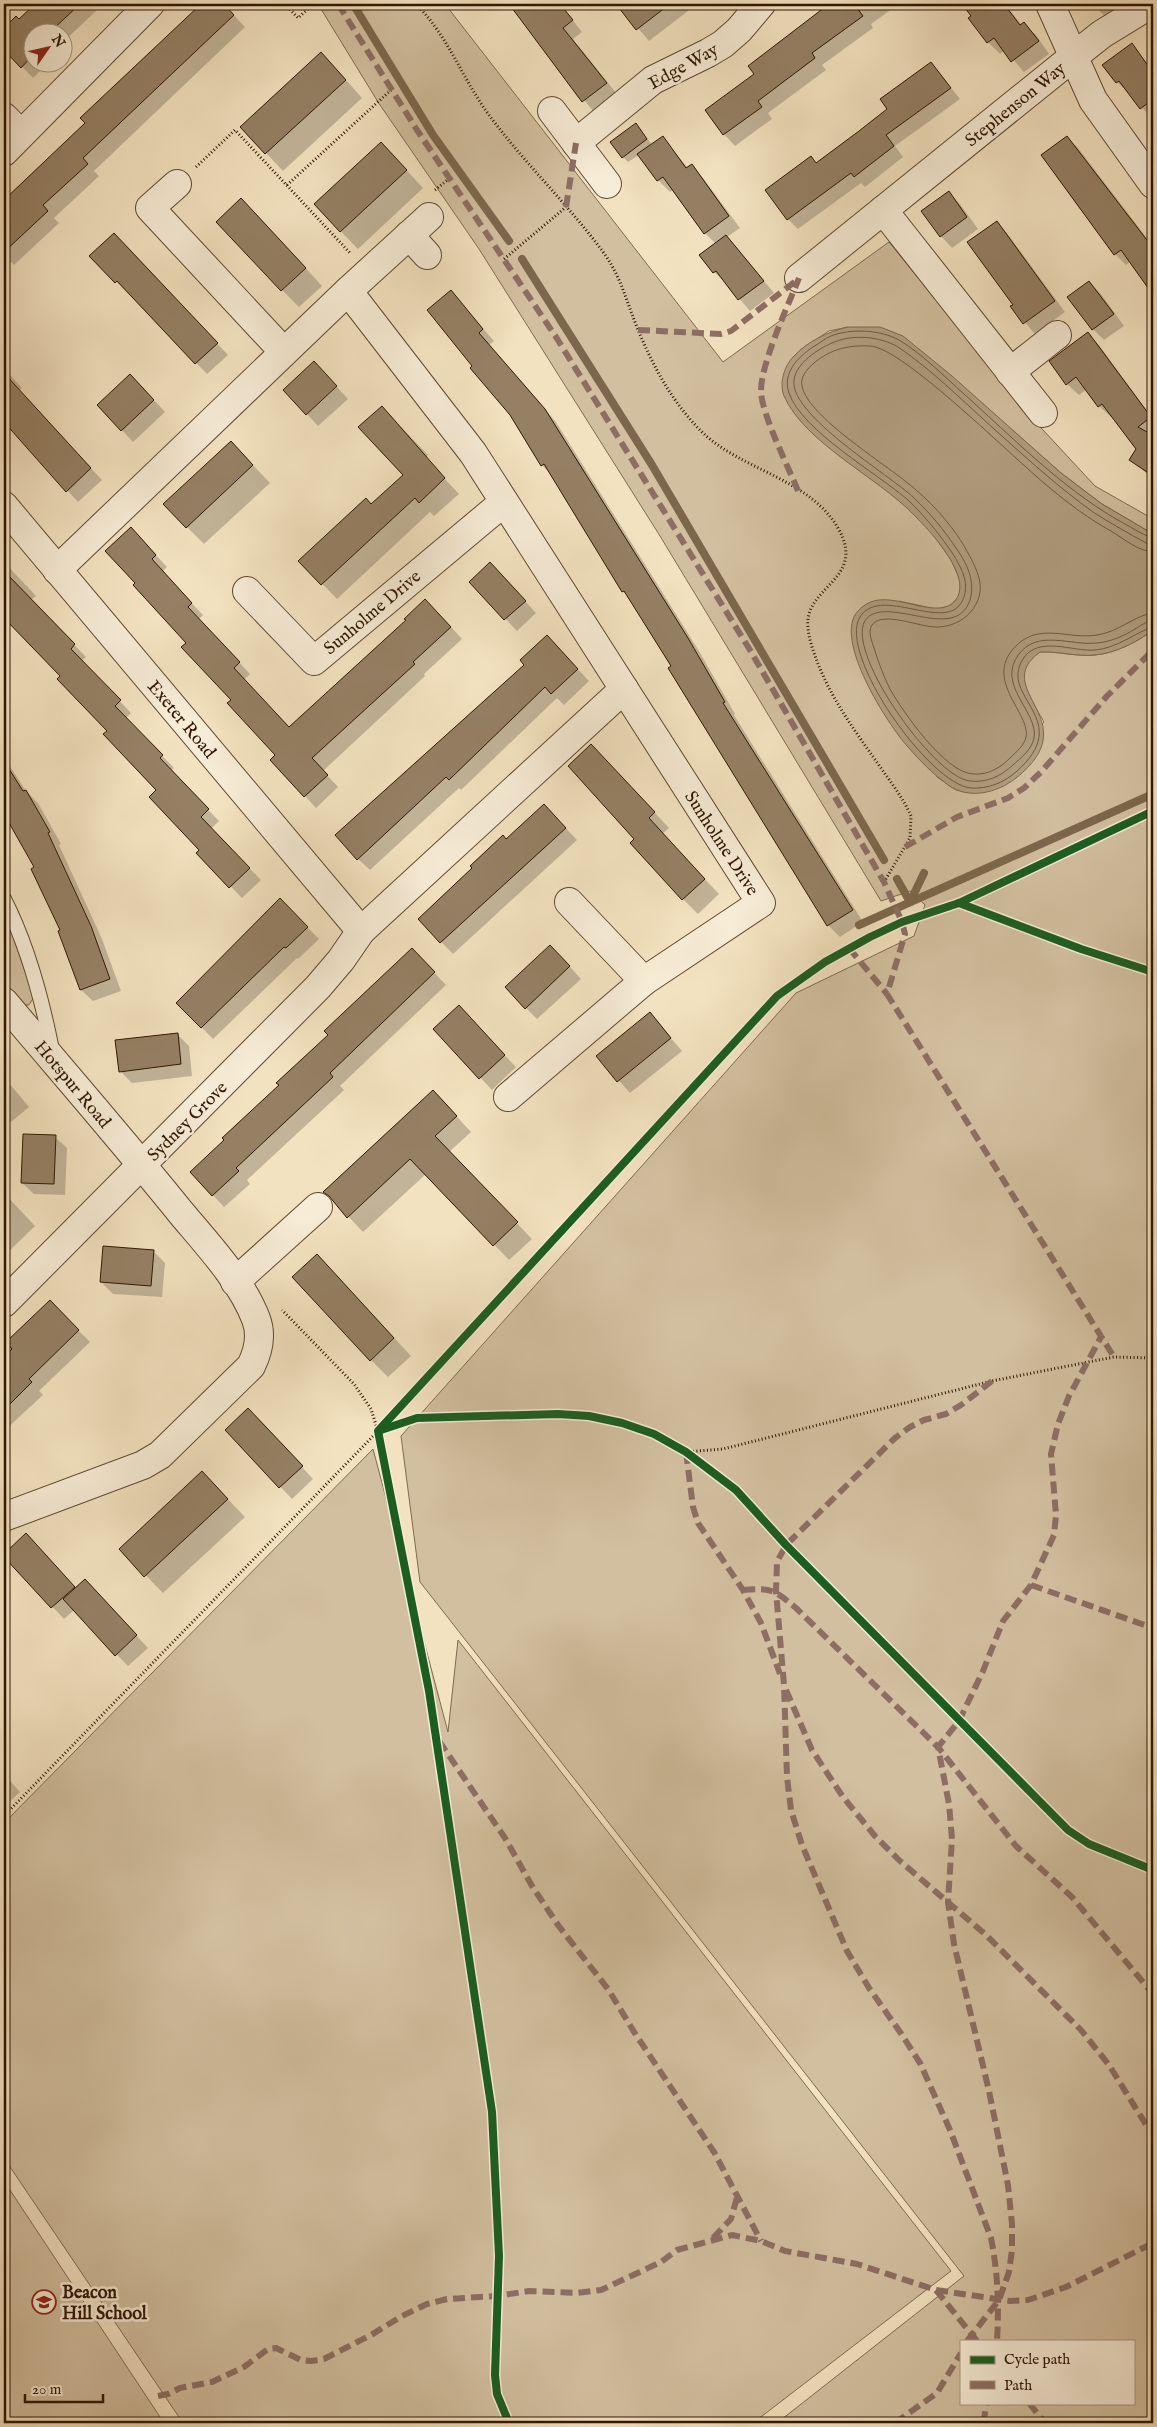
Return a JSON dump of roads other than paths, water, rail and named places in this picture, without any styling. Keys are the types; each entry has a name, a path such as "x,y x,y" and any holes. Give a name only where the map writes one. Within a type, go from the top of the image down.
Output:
{"street":[{"path":"9,134 150,4"},
{"name":"Edge Way","path":"576,143 653,80 723,44 739,30 761,4"},
{"path":"1050,4 1086,87 1105,120 1153,184"},
{"name":"Stephenson Way","path":"799,278 1102,34 1151,4"},
{"path":"552,111 607,184"},
{"path":"177,184 150,208 284,352"},
{"path":"883,210 1043,413"},
{"path":"57,570 348,291 429,216"},
{"path":"409,235 427,255"},
{"name":"Sunholme Drive","path":"348,291 473,453 761,903 644,981 508,1097"},
{"path":"1010,372 1057,334"},
{"name":"Sunholme Drive","path":"247,591 314,661 504,502"},
{"name":"Exeter Road","path":"4,506 361,931"},
{"path":"361,931 624,690"},
{"path":"569,902 644,981"},
{"name":"Sydney Grove","path":"4,1303 318,988 342,960 361,931"},
{"name":"Hotspur Road","path":"4,1002 143,1165 235,1282 256,1320 260,1337 254,1359 240,1379 174,1442 143,1465 4,1517"},
{"path":"235,1282 318,1207"}],"lane":[{"path":"4,899 13,918 43,1006 54,1061"}],"water":[{"path":"848,327 880,327 903,336 952,376 1061,473 1102,504 1153,534 1153,630 1126,646 1103,654 1081,655 1040,652 1027,666 1025,680 1042,723 1043,739 1036,757 1016,778 992,791 974,793 956,790 942,781 927,767 908,747 888,720 866,681 857,660 852,641 852,624 858,611 866,604 886,600 927,607 944,607 954,602 959,592 959,581 948,556 921,522 898,500 843,459 808,429 794,413 784,396 782,386 783,375 793,357 818,338"}],"waterway":[{"path":"353,4 433,135 509,241"},
{"path":"522,259 652,465 884,860"},
{"path":"859,925 1153,794"},
{"path":"910,902 924,873"},
{"path":"897,879 910,902"}],"place":[{"name":"Beacon Hill School","path":"44,2302"}]}
